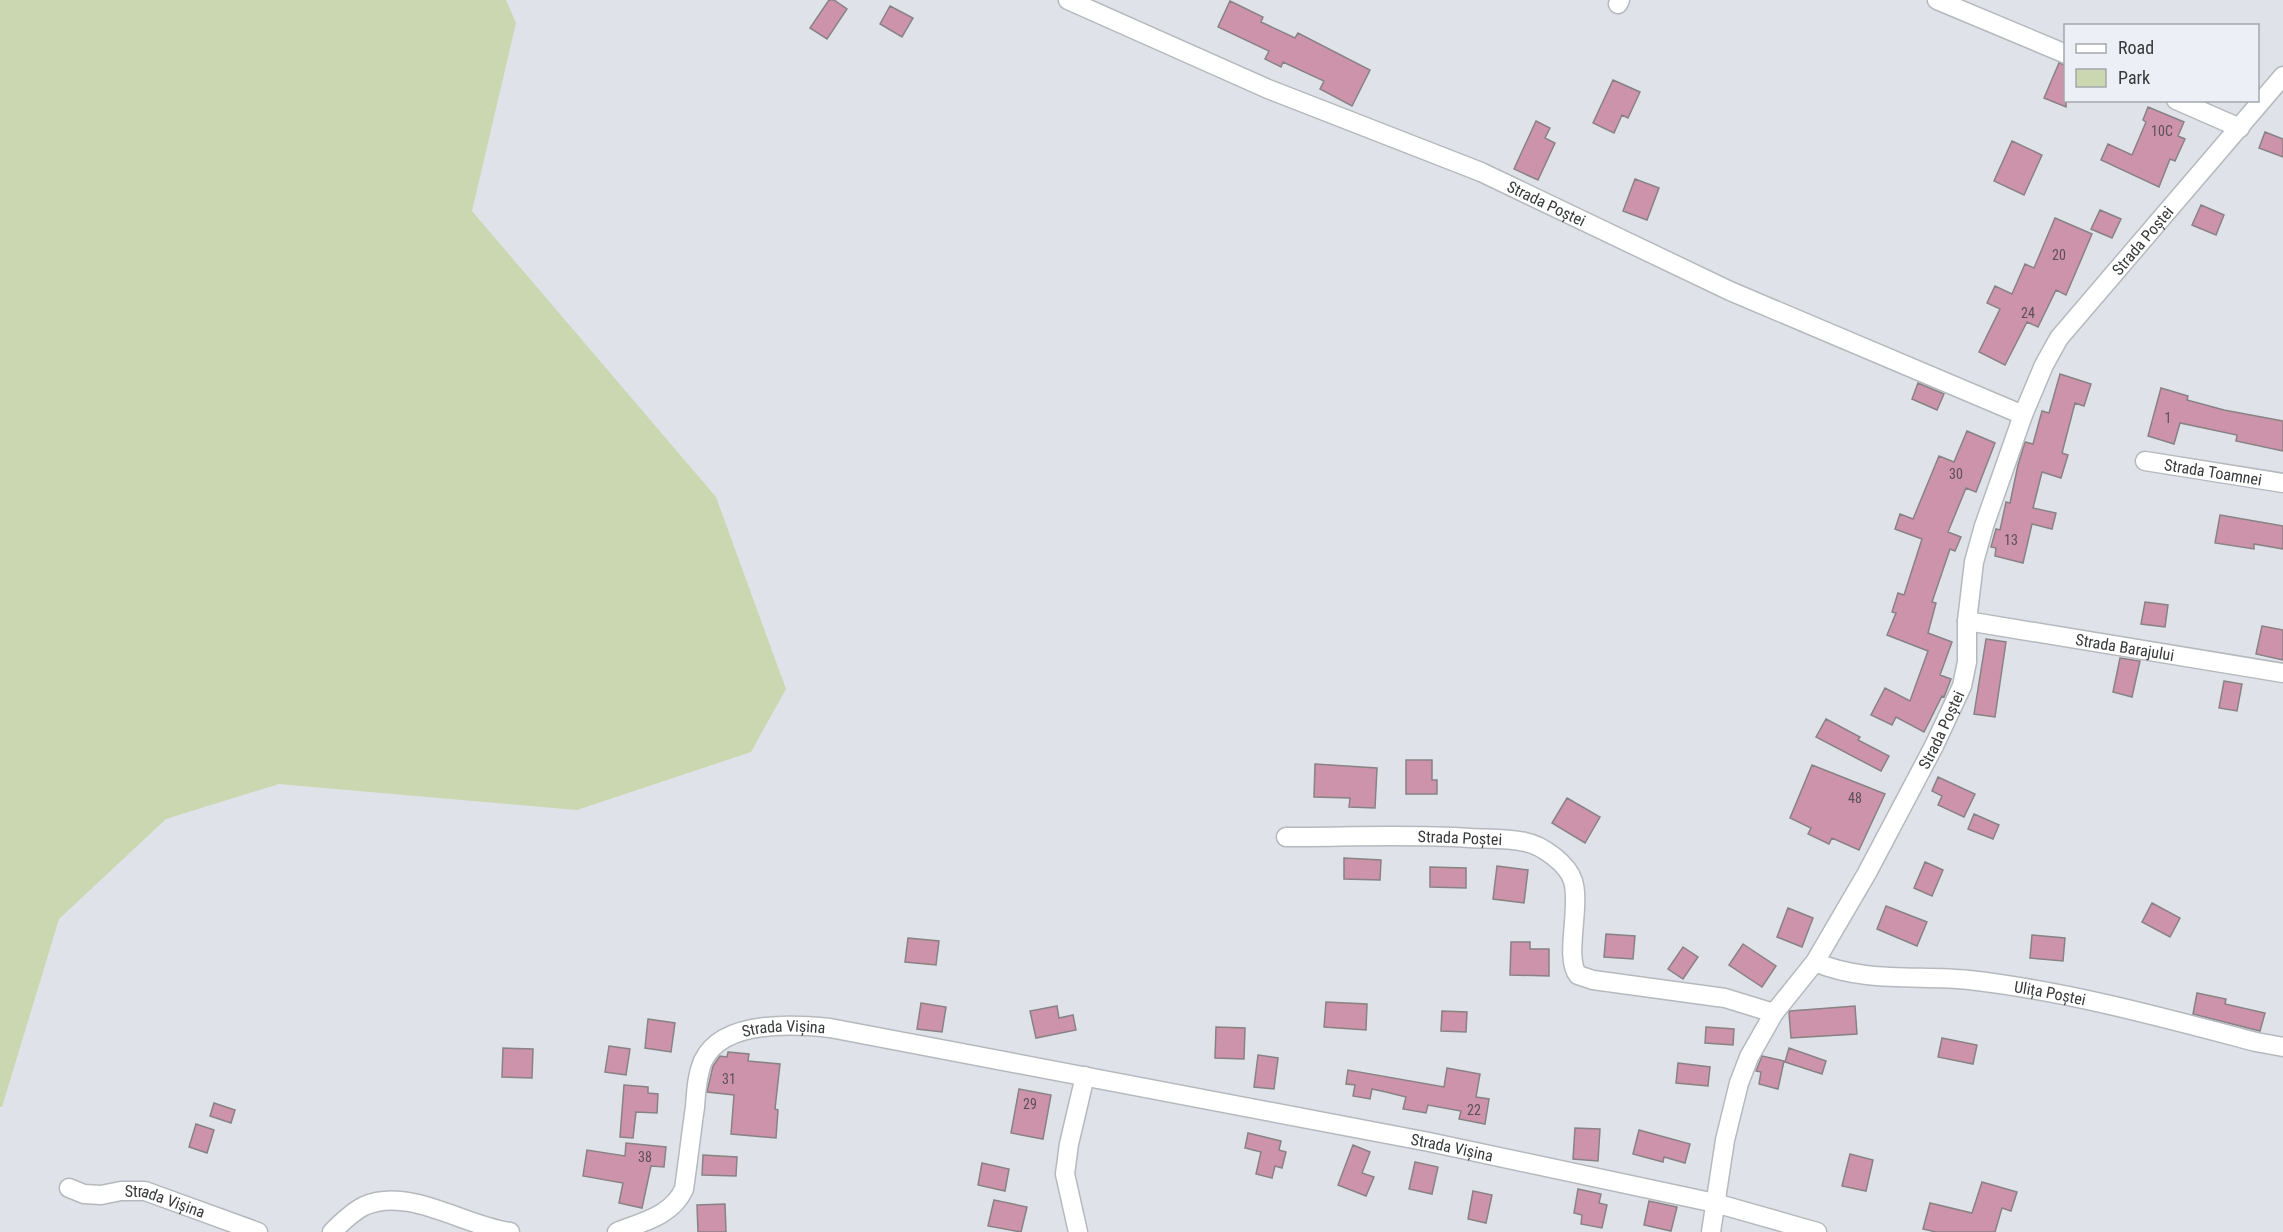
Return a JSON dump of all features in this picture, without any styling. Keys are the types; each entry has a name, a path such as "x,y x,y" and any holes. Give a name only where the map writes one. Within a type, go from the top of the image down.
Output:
{"street":[{"name":"Strada Poștei","path":"1068,0 1268,89 1481,172 1730,291 2023,416"},
{"path":"1937,0 2064,53"},
{"name":"Strada Poștei","path":"1711,1232 1725,1140 1739,1083 1759,1036 1774,1013 1815,962 1867,873 1949,716 1962,686 1974,562 1984,526 2023,416 2044,365 2059,338 2283,76"},
{"path":"2181,102 2240,128"},
{"name":"Strada Toamnei","path":"2145,461 2283,483"},
{"name":"Strada Barajului","path":"1967,621 2283,673"},
{"name":"Strada Poștei","path":"1286,837 1443,836 1526,842 1544,849 1559,861 1573,880 1575,907 1572,966 1578,975 1593,980 1725,998 1774,1013"},
{"name":"Ulița Poștei","path":"1815,962 1834,970 1861,976 1969,980 2079,998 2283,1047"},
{"name":"Strada Vișina","path":"617,1232 657,1216 675,1206 680,1200 684,1189 696,1097 703,1062 708,1053 718,1043 740,1033 781,1025 815,1026 1430,1142 1715,1203 1816,1232"},
{"path":"1078,1232 1065,1174 1069,1144 1085,1076"},
{"name":"Strada Vișina","path":"69,1188 84,1194 101,1195 121,1191 145,1191 258,1232"},
{"path":"332,1232 362,1207 379,1201 398,1200 510,1232"}],"green space":[{"path":"0,0 506,0 516,23 472,211 716,497 786,689 751,752 577,810 279,784 166,819 59,919 2,1107 0,1107"}],"building":[{"path":"829,0 834,0 847,9 827,39 810,28"},
{"path":"1230,1 1263,17 1261,22 1295,38 1298,33 1370,70 1352,106 1320,89 1324,81 1283,62 1281,67 1265,59 1269,51 1218,27"},
{"path":"890,6 913,18 902,37 880,24"},
{"path":"2059,63 2064,64 2066,107 2044,98"},
{"path":"1613,80 1640,92 1628,118 1622,115 1614,133 1593,123"},
{"path":"2148,107 2184,122 2178,136 2185,139 2175,161 2170,159 2159,187 2101,160 2108,144 2132,155 2146,122 2143,120"},
{"path":"1536,121 1550,128 1545,138 1555,143 1538,180 1514,169"},
{"path":"2265,132 2283,139 2283,157 2259,148"},
{"path":"2012,141 2042,155 2024,195 1994,181"},
{"path":"1635,179 1659,188 1647,220 1623,211"},
{"path":"2201,205 2224,215 2216,235 2192,225"},
{"path":"2100,210 2121,219 2112,238 2091,229"},
{"path":"2055,218 2092,234 2066,295 2056,290 2038,327 2027,322 2005,365 1979,352 2000,309 1987,303 1995,286 2012,294 2025,264 2034,268"},
{"path":"2060,374 2091,384 2084,406 2075,403 2062,453 2068,455 2061,478 2042,472 2033,508 2056,513 2052,529 2032,524 2023,563 1995,556 1996,548 1991,547 1996,529 2000,530 2006,502 2010,503 2025,442 2033,444 2042,411 2049,413"},
{"path":"1918,383 1944,394 1937,410 1912,399"},
{"path":"2161,388 2188,396 2187,400 2224,410 2283,421 2283,451 2236,441 2237,435 2180,423 2174,444 2148,436"},
{"path":"1967,431 1995,443 1976,492 1966,488 1948,532 1961,537 1955,551 1950,549 1932,602 1936,603 1928,633 1952,642 1940,675 1951,679 1944,697 1942,696 1924,732 1896,717 1892,725 1871,715 1885,688 1910,701 1928,651 1887,635 1896,613 1892,612 1898,593 1904,595 1922,539 1895,529 1900,514 1913,519 1939,456 1954,462"},
{"path":"2220,515 2283,526 2283,549 2254,544 2254,549 2215,543"},
{"path":"2145,602 2168,605 2165,627 2141,624"},
{"path":"2262,626 2283,630 2283,660 2256,654"},
{"path":"1986,639 2006,642 1995,717 1974,714"},
{"path":"2120,658 2140,661 2132,697 2113,692"},
{"path":"2224,681 2242,684 2237,711 2219,708"},
{"path":"1826,719 1860,737 1858,740 1889,756 1881,771 1816,737"},
{"path":"1406,760 1432,760 1432,780 1437,780 1437,794 1406,794"},
{"path":"1315,764 1377,768 1375,808 1349,807 1350,798 1314,797"},
{"path":"1812,765 1885,794 1859,850 1832,838 1829,844 1808,834 1811,828 1790,818"},
{"path":"1938,777 1975,794 1964,817 1938,805 1942,796 1932,791"},
{"path":"1567,798 1600,817 1585,843 1552,823"},
{"path":"1974,814 1999,825 1993,839 1968,829"},
{"path":"1344,858 1381,860 1380,880 1344,879"},
{"path":"1925,862 1943,870 1932,896 1914,888"},
{"path":"1497,866 1528,870 1524,903 1493,899"},
{"path":"1430,867 1466,868 1466,888 1430,887"},
{"path":"2152,903 2180,918 2170,937 2142,922"},
{"path":"1886,906 1927,922 1917,946 1877,929"},
{"path":"1788,908 1813,918 1802,947 1777,937"},
{"path":"1606,934 1635,936 1633,959 1604,957"},
{"path":"2032,935 2065,938 2063,961 2030,958"},
{"path":"908,938 939,941 936,965 905,962"},
{"path":"1511,942 1530,942 1530,949 1549,949 1549,976 1510,975"},
{"path":"1743,944 1776,966 1762,987 1729,965"},
{"path":"1683,947 1698,957 1683,979 1668,969"},
{"path":"2197,993 2226,999 2225,1004 2265,1013 2260,1031 2193,1014"},
{"path":"1326,1002 1367,1004 1366,1030 1324,1027"},
{"path":"921,1003 946,1007 942,1032 917,1029"},
{"path":"1057,1006 1059,1018 1073,1015 1076,1030 1036,1038 1030,1011"},
{"path":"1855,1006 1857,1034 1791,1038 1790,1011"},
{"path":"1442,1011 1467,1012 1466,1032 1441,1031"},
{"path":"648,1019 675,1023 671,1052 645,1048"},
{"path":"1216,1027 1245,1028 1244,1059 1215,1058"},
{"path":"1706,1027 1734,1029 1733,1045 1705,1043"},
{"path":"1942,1038 1977,1045 1973,1064 1938,1057"},
{"path":"609,1046 630,1049 626,1075 605,1072"},
{"path":"503,1048 533,1049 532,1078 502,1077"},
{"path":"1789,1048 1826,1061 1822,1074 1785,1062"},
{"path":"728,1052 749,1054 748,1061 780,1064 775,1109 778,1110 776,1138 731,1134 734,1095 707,1092 713,1066 720,1056 727,1057"},
{"path":"1258,1055 1278,1058 1274,1089 1254,1087"},
{"path":"1762,1056 1784,1061 1778,1089 1759,1084 1761,1072 1756,1071"},
{"path":"1678,1063 1710,1067 1708,1086 1676,1083"},
{"path":"1447,1068 1480,1074 1476,1097 1489,1099 1485,1124 1459,1119 1461,1111 1428,1105 1426,1113 1403,1109 1406,1097 1372,1089 1370,1099 1353,1096 1355,1085 1346,1084 1348,1070 1444,1087"},
{"path":"624,1085 648,1087 648,1093 658,1094 657,1113 636,1112 633,1138 620,1137"},
{"path":"1019,1089 1051,1095 1043,1139 1011,1133"},
{"path":"214,1103 235,1110 231,1123 210,1116"},
{"path":"196,1124 214,1130 207,1153 189,1147"},
{"path":"1575,1128 1600,1129 1598,1161 1573,1159"},
{"path":"1639,1130 1690,1144 1685,1163 1664,1157 1663,1162 1633,1154"},
{"path":"1248,1133 1281,1141 1279,1150 1286,1152 1282,1168 1275,1166 1272,1178 1256,1174 1261,1152 1245,1148"},
{"path":"626,1143 666,1147 664,1167 651,1166 642,1208 619,1203 623,1183 583,1176 587,1150 625,1156"},
{"path":"1353,1145 1370,1152 1362,1173 1374,1177 1366,1196 1338,1185"},
{"path":"1850,1154 1873,1160 1866,1191 1842,1186"},
{"path":"703,1155 737,1157 736,1176 702,1175"},
{"path":"1415,1162 1438,1167 1432,1194 1409,1189"},
{"path":"982,1163 1009,1169 1005,1191 978,1185"},
{"path":"1982,1182 2017,1192 2011,1211 2002,1208 1995,1232 1936,1232 1923,1229 1930,1203 1972,1213"},
{"path":"1578,1189 1601,1194 1599,1203 1607,1205 1602,1228 1581,1224 1582,1215 1574,1213"},
{"path":"1473,1191 1492,1195 1486,1223 1468,1219"},
{"path":"994,1200 1027,1207 1021,1232 988,1226"},
{"path":"1649,1201 1677,1207 1671,1231 1644,1225"},
{"path":"725,1204 726,1232 698,1232 697,1205"}]}
